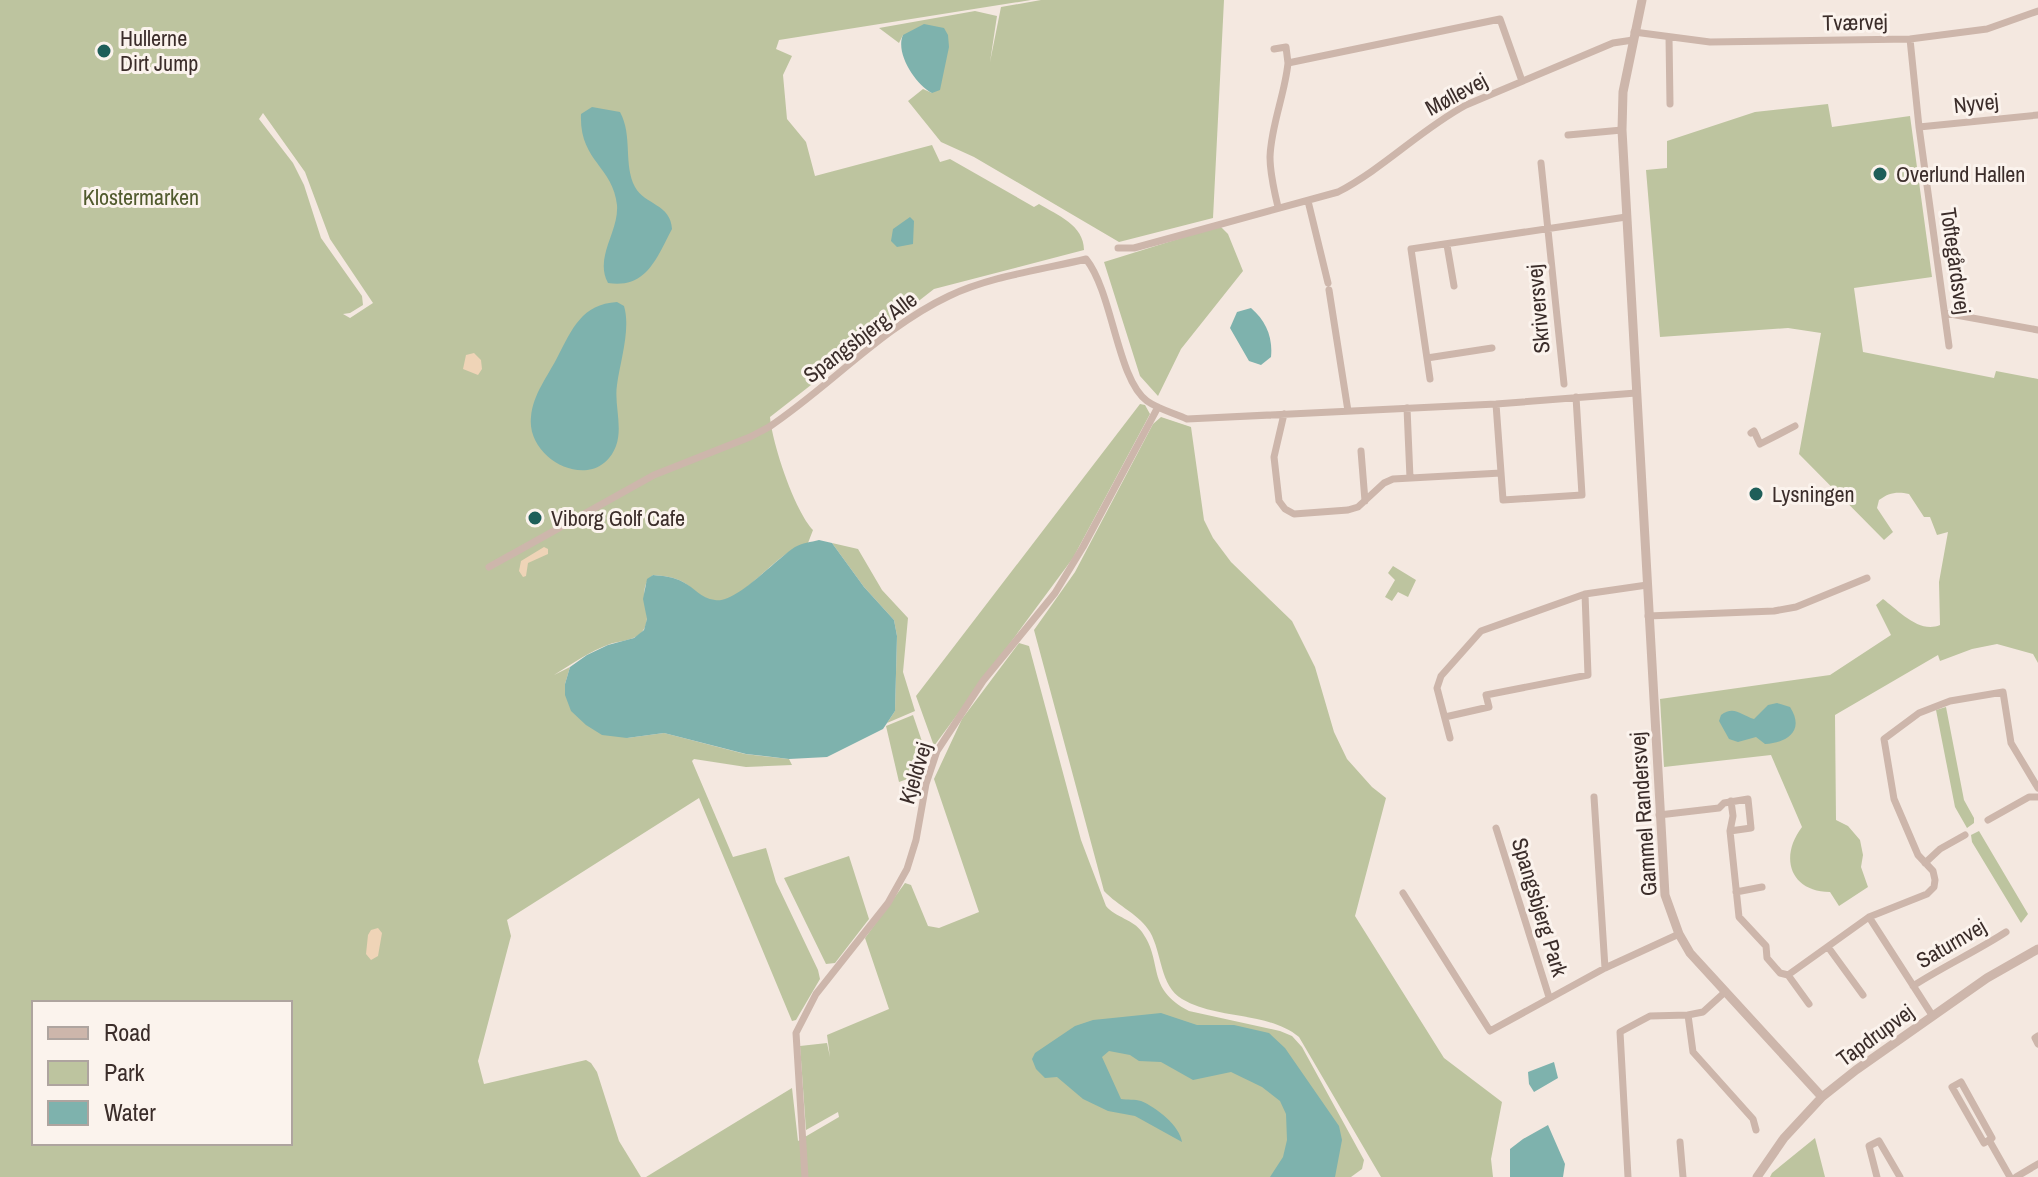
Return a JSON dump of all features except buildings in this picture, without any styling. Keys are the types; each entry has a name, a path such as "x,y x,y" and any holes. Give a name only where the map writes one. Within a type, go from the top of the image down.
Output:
{"street":[{"name":"Gammel Randersvej","path":"1642,0 1623,92 1622,130 1665,895 1679,934 1703,970 1822,1097"},
{"name":"Tværvej","path":"1633,36 1710,42 1910,39 1975,31 2038,11"},
{"path":"1288,63 1500,19 1522,81"},
{"name":"Møllevej","path":"1118,248 1134,248 1338,192 1368,176 1445,117 1522,81 1633,36"},
{"path":"1669,37 1670,104"},
{"name":"Toftegårdsvej","path":"1910,39 1949,346"},
{"path":"1274,49 1286,47 1288,63 1286,86 1270,156 1278,207"},
{"name":"Nyvej","path":"1919,127 2038,115"},
{"path":"1568,135 1622,130"},
{"name":"Skriversvej","path":"1541,163 1564,384"},
{"path":"1308,201 1329,287 1348,411"},
{"name":"Skriversvej","path":"1430,379 1411,249 1626,217"},
{"path":"1447,245 1454,286"},
{"name":"Spangsbjerg Alle","path":"489,567 654,475 769,427 914,316 950,295 1001,279 1086,259 1099,276 1124,361 1144,400 1187,419 1496,404 1636,393"},
{"path":"1945,313 2038,330"},
{"path":"1427,358 1492,348"},
{"path":"1496,404 1503,500 1582,495 1576,397"},
{"name":"Kjeldvej","path":"805,1177 796,1033 816,994 888,903 907,869 916,840 926,784 937,751 983,681 1055,593 1158,407"},
{"path":"1407,408 1410,478"},
{"path":"1284,414 1274,457 1279,501 1294,514 1348,510 1365,501 1384,483 1410,478 1501,473"},
{"path":"1751,433 1754,431 1760,444 1795,426"},
{"path":"1361,451 1365,501"},
{"path":"1648,616 1774,611 1796,607 1867,578"},
{"path":"1450,738 1437,688 1441,676 1481,631 1585,594 1647,585"},
{"path":"1445,717 1489,707 1486,695 1588,675 1585,594"},
{"path":"1788,975 1869,917 1927,894 1934,887 1933,871 1918,855 1894,799 1884,739 1919,713 1950,701 2003,692 2011,743 2038,788"},
{"name":"Spangsbjerg Park","path":"1594,797 1605,968"},
{"path":"1988,820 2029,797 2038,797"},
{"path":"1659,815 1719,808 1724,803 1748,799 1751,828 1730,831"},
{"path":"1731,801 1733,816 1730,831 1739,917 1766,946 1767,958 1780,973 1788,975 1809,1004"},
{"name":"Spangsbjerg Park","path":"1496,828 1549,997"},
{"path":"1925,863 1940,849 1965,835"},
{"path":"1736,892 1762,887"},
{"name":"Spangsbjerg Park","path":"1403,893 1490,1031 1605,968 1679,934"},
{"name":"Saturnvej","path":"1869,917 1932,1015"},
{"name":"Saturnvej","path":"1913,986 1956,958 1965,958 2006,932"},
{"path":"1828,947 1863,995"},
{"name":"Tapdrupvej","path":"1757,1177 1784,1138 1822,1097 1932,1015 2038,949"},
{"path":"1628,1177 1620,1032 1650,1016 1703,1012 1725,992"},
{"path":"1688,1015 1693,1052 1753,1119 1756,1130"},
{"path":"2038,1036 2035,1038 2038,1044"},
{"path":"1961,1082 1992,1138 1989,1140 1984,1143 1952,1087 1961,1082"},
{"path":"1989,1140 2013,1177 2038,1164"},
{"path":"1877,1177 1869,1146 1879,1141 1900,1177"},
{"path":"1680,1142 1683,1177"}],"green space":[{"name":"Klostermarken","path":"0,0 1031,0 779,40 776,49 792,56 783,75 787,119 806,142 815,176 932,145 940,162 950,159 1034,207 1039,204 1061,217 1080,234 1084,250 934,289 770,417 786,476 799,508 813,530 808,543 784,556 736,595 725,600 710,600 680,580 653,575 645,587 647,616 641,633 595,650 554,675 570,667 565,684 627,738 664,733 745,754 789,759 792,765 746,767 692,761 733,857 766,848 776,882 818,970 820,979 796,1020 792,1021 699,798 507,920 511,936 478,1061 484,1084 586,1060 597,1072 619,1141 641,1177 0,1177","holes":["263,113 305,172 330,239 373,303 350,318 343,314 363,305 362,296 321,238 304,185 293,163 259,119"]},
{"path":"1041,0 1224,0 1213,218 1119,242 974,157 941,142 908,101 923,89 932,93 903,35 899,43 879,28 975,11 997,16 990,62 1001,7"},
{"path":"1828,104 1832,127 1910,116 1932,277 1854,288 1863,352 1994,378 1996,371 2038,379 2038,663 2033,654 1997,644 1940,661 1938,655 1835,715 1836,820 1848,826 1860,840 1863,855 1861,867 1868,887 1839,906 1830,892 1806,886 1792,871 1791,850 1802,827 1771,755 1664,767 1660,699 1830,675 1891,635 1876,605 1883,599 1917,624 1940,625 1939,582 1948,532 1937,535 1930,517 1924,517 1909,494 1889,494 1879,500 1877,508 1893,532 1884,540 1799,454 1821,333 1788,328 1660,337 1646,170 1667,168 1667,141 1755,112"},
{"path":"1220,226 1228,234 1243,271 1181,349 1158,396 1140,376 1104,262"},
{"path":"1140,404 1145,405 1150,414 1073,558 934,746 916,696"},
{"path":"1161,417 1191,427 1204,520 1213,538 1231,562 1292,621 1315,667 1334,732 1347,759 1386,798 1355,916 1444,1058 1502,1102 1491,1159 1493,1177 1381,1177 1299,1037 1272,1023 1196,1006 1182,999 1169,986 1154,940 1146,926 1104,891 1034,630 1075,572 1153,424"},
{"path":"832,543 858,549 882,590 908,618 903,672 915,711 887,723 895,711 897,636 894,620 864,587"},
{"path":"1393,566 1416,580 1408,597 1398,592 1392,601 1385,597 1395,580 1388,573"},
{"path":"1019,643 1029,646 1081,840 1106,906 1142,932 1149,943 1161,984 1175,1002 1189,1011 1292,1036 1302,1047 1364,1160 1362,1169 1351,1177 646,1177 792,1088 798,1141 839,1117 838,1112 806,1130 800,1046 827,1043 830,1057 827,1035 889,1009 865,938 905,883 911,885 928,926 939,928 979,912 934,779 962,719"},
{"path":"1946,707 1964,800 1974,818 1974,823 1967,828 1955,807 1936,710"},
{"path":"913,715 928,759 924,773 899,782 886,726"},
{"path":"1979,831 2028,914 2021,923 1972,842 1971,835"},
{"path":"849,856 869,919 835,963 826,964 784,878"},
{"path":"1815,1138 1825,1177 1770,1177 1772,1173"}],"sand":[{"path":"474,353 481,360 482,369 478,375 463,369 466,355"},
{"path":"544,547 548,549 548,554 528,563 526,576 523,577 519,571 521,561"},
{"path":"378,928 382,933 378,956 371,960 366,954 368,935"}],"water":[{"path":"924,24 944,28 948,35 949,47 940,90 932,93 908,67 901,42 903,35"},
{"path":"592,107 620,112 635,187 662,209 671,221 672,229 649,269 632,281 621,284 608,283 604,273 605,254 617,205 609,181 585,143 581,114"},
{"path":"910,217 914,221 913,244 897,247 891,241 893,229"},
{"path":"617,302 624,306 626,325 617,385 619,431 616,446 607,461 594,468 579,470 564,467 551,459 532,433 531,417 535,401 568,336 580,320 595,307"},
{"path":"1251,308 1261,318 1270,336 1271,357 1261,365 1249,361 1230,328 1237,312"},
{"path":"819,540 832,543 864,587 894,620 897,636 895,711 883,729 827,757 789,759 746,754 664,733 627,738 602,735 571,711 565,695 570,667 587,655 634,638 644,630 647,619 643,599 647,579 653,575 680,580 705,597 723,599 744,588 795,547"},
{"path":"1777,703 1790,707 1796,722 1792,734 1781,741 1765,744 1756,737 1738,742 1729,739 1719,721 1721,715 1730,711 1754,719 1768,705"},
{"path":"1161,1013 1197,1025 1234,1025 1269,1033 1285,1048 1339,1126 1342,1140 1335,1177 1270,1177 1283,1157 1287,1140 1286,1114 1280,1101 1262,1087 1231,1072 1193,1080 1161,1062 1139,1061 1130,1055 1109,1051 1102,1057 1121,1099 1141,1101 1153,1108 1172,1124 1182,1142 1135,1116 1108,1111 1083,1099 1057,1077 1045,1078 1036,1069 1032,1059 1035,1053 1075,1026 1093,1020"},
{"path":"1554,1062 1558,1078 1534,1092 1529,1084 1528,1072"},
{"path":"1548,1125 1565,1164 1563,1177 1510,1177 1510,1149"}],"place":[{"name":"Hullerne Dirt Jump","path":"104,51"},
{"name":"Overlund Hallen","path":"1880,174"},
{"name":"Lysningen","path":"1756,494"},
{"name":"Viborg Golf Cafe","path":"535,518"}]}
